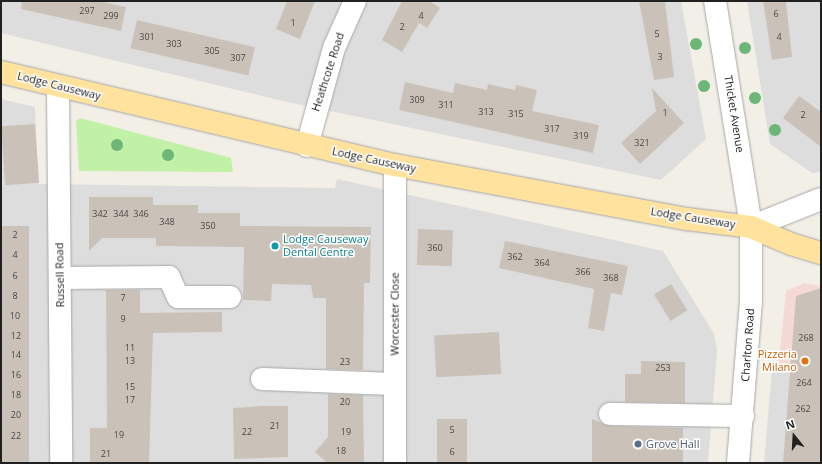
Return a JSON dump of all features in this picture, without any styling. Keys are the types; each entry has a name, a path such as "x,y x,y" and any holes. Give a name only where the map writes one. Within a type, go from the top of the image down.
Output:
{"main road":[{"name":"Lodge Causeway","path":"1,72 395,166 687,219 751,227 790,244 821,252"}],"street":[{"name":"Heathcote Road","path":"307,146 334,48 355,1"},
{"name":"Thicket Avenue","path":"715,1 751,227"},
{"name":"Russell Road","path":"58,86 61,463"},
{"name":"Worcester Close","path":"395,166 395,463"},
{"path":"751,227 821,199"},
{"name":"Charlton Road","path":"738,463 743,416 752,277 751,227"},
{"path":"60,278 169,277 178,297 230,297"},
{"path":"262,379 395,384"},
{"path":"610,414 743,416"}],"shaded area":[{"path":"1,1 681,1 706,139 661,180 287,102 1,33"},
{"path":"747,1 821,1 821,172 812,173 770,144"},
{"path":"1,99 35,107 38,184 335,188 337,179 663,251 714,334 717,351 708,463 1,463"},
{"path":"804,283 821,286 821,373 778,370 786,291"},
{"path":"772,370 821,373 821,463 764,463"}],"green space":[{"path":"80,118 231,158 233,172 79,171 76,121"}],"building":[{"path":"22,1 98,1 126,7 121,31 21,9"},
{"path":"287,1 315,1 300,39 276,29"},
{"path":"402,1 429,1 440,8 427,28 419,23 402,52 382,40"},
{"path":"639,1 665,1 674,77 654,80"},
{"path":"763,1 786,1 792,57 772,60"},
{"path":"137,20 255,47 248,75 130,48"},
{"path":"405,82 453,93 455,83 487,90 488,84 515,90 516,85 537,90 532,111 599,125 593,153 399,110"},
{"path":"652,88 684,123 640,164 621,143 656,111"},
{"path":"799,96 821,112 821,147 783,118"},
{"path":"35,124 39,183 5,185 1,126"},
{"path":"89,197 153,197 153,205 198,205 198,213 240,213 240,226 371,227 370,283 364,283 363,370 326,369 326,298 313,298 311,285 272,284 271,301 243,300 244,247 156,246 156,238 102,238 89,251"},
{"path":"1,226 29,226 29,463 1,463"},
{"path":"418,229 453,230 452,266 417,265"},
{"path":"505,241 628,266 622,295 611,293 604,331 588,328 594,289 499,268"},
{"path":"671,284 687,310 670,321 654,295"},
{"path":"821,288 821,463 783,463 796,296"},
{"path":"106,290 140,290 140,313 222,312 222,332 153,333 149,463 90,463 90,428 107,428"},
{"path":"499,332 501,374 436,377 434,335"},
{"path":"641,361 685,362 685,403 625,402 625,374 641,374"},
{"path":"328,394 363,395 364,463 327,463 315,452 328,437"},
{"path":"288,406 288,457 234,459 233,408"},
{"path":"437,419 467,419 467,463 437,463"},
{"name":"Grove Hall","path":"592,419 610,426 683,428 683,462 592,462"}],"place":[{"name":"Lodge Causeway Dental Centre","path":"275,246"},
{"name":"Pizzeria Milano","path":"805,361"},
{"name":"Grove Hall","path":"638,444"}]}
